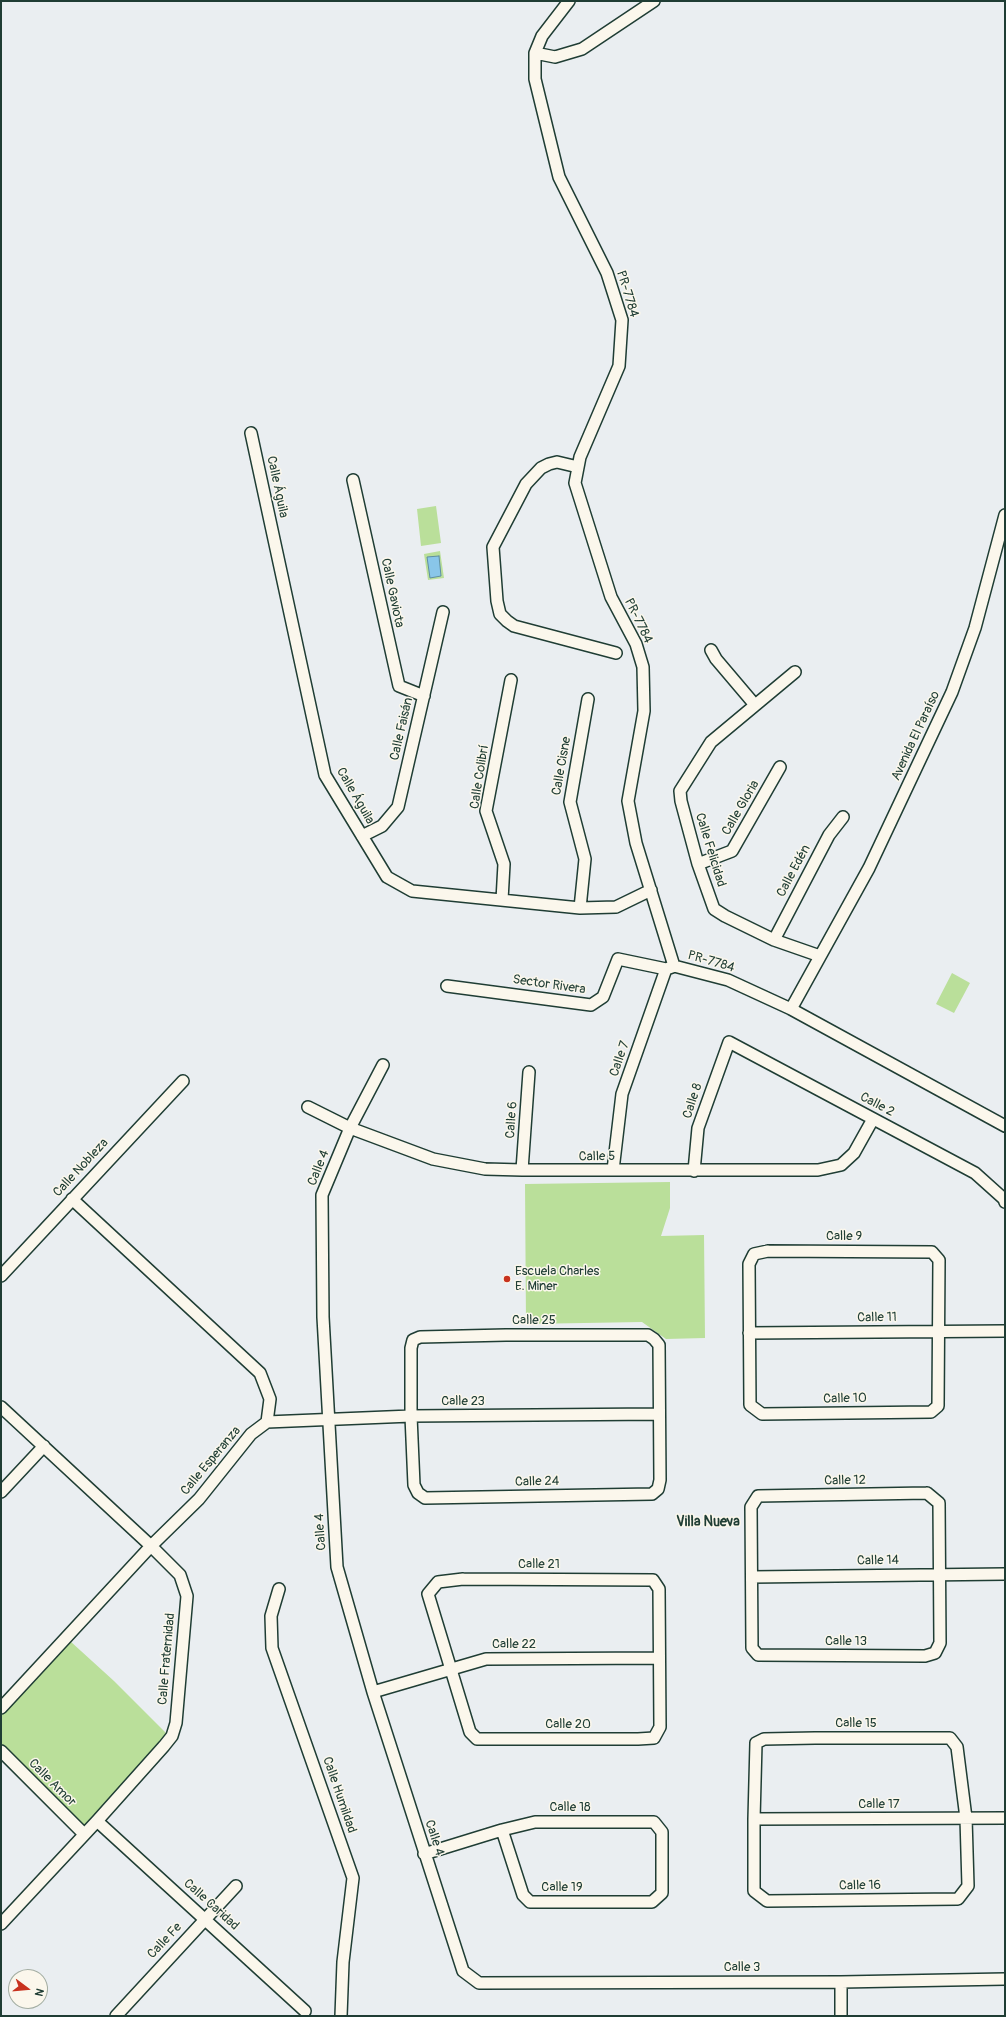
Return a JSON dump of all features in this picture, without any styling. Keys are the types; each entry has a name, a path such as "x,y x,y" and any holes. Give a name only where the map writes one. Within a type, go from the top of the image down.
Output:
{"street":[{"name":"PR-7784","path":"569,1 542,36 535,53 534,79 559,177 607,273 622,320 619,366 580,457 575,483 610,597 636,644 642,667 644,711 628,801 636,844 651,890 670,967 728,980 791,1009 1005,1126"},
{"path":"535,53 555,57 582,49 654,1"},
{"name":"Calle Águila","path":"251,433 325,774 387,877 412,891 580,908 616,907 651,890"},
{"path":"578,467 557,462 549,464 541,468 526,484 493,547 497,601 500,614 514,626 616,653"},
{"name":"Calle Gaviota","path":"353,480 399,686 424,696"},
{"name":"Avenida El Paraíso","path":"820,956 869,868 952,692 975,628 1005,515"},
{"name":"Calle Faisán","path":"362,836 382,826 398,807 443,612"},
{"path":"711,650 716,659 755,705"},
{"name":"Calle Felicidad","path":"795,672 711,742 680,791 681,801 698,864 714,909 774,940 820,956"},
{"name":"Calle Colibrí","path":"502,900 504,864 486,811 511,680"},
{"name":"Calle Cisne","path":"580,908 585,859 570,802 588,699"},
{"name":"Calle Gloria","path":"698,864 723,856 732,851 780,767"},
{"name":"Calle Edén","path":"774,940 829,836 843,817"},
{"path":"791,1009 820,956"},
{"name":"Sector Rivera","path":"447,986 591,1005 603,997 618,959 670,967"},
{"name":"Calle 7","path":"613,1170 622,1094 670,967"},
{"name":"Calle 2","path":"729,1042 975,1173 1004,1199 1005,1202"},
{"name":"Calle 8","path":"694,1171 698,1128 729,1042"},
{"name":"Calle 4","path":"383,1065 350,1128 322,1196 323,1304 337,1567 373,1692 463,1971 479,1983"},
{"name":"Calle 6","path":"522,1170 529,1072"},
{"name":"Calle Nobleza","path":"1,1276 183,1080"},
{"name":"Calle 5","path":"308,1107 350,1128 433,1159 485,1169 522,1170 818,1170 841,1165 854,1153 873,1119"},
{"path":"72,1199 260,1373 270,1398 267,1422"},
{"name":"Calle 9","path":"749,1333 749,1264 754,1254 768,1251 932,1252 939,1260 940,1331"},
{"name":"Calle 10","path":"749,1333 750,1405 762,1414 932,1412 938,1406 940,1331"},
{"name":"Calle 11","path":"749,1333 1005,1331"},
{"name":"Calle 25","path":"411,1416 411,1348 413,1340 420,1337 506,1335 648,1334 659,1345 659,1414"},
{"name":"Calle Fraternidad","path":"1,1408 44,1446 180,1575 186,1596 176,1723 172,1736 97,1821 1,1924"},
{"name":"Calle 23","path":"267,1422 411,1416 659,1414"},
{"name":"Calle 24","path":"411,1416 414,1485 418,1493 425,1498 652,1494 658,1489 660,1480 659,1414"},
{"name":"Calle Esperanza","path":"1,1708 151,1546 199,1499 251,1434 267,1422"},
{"path":"1,1492 44,1446"},
{"name":"Calle 12","path":"752,1577 751,1507 758,1496 927,1493 939,1503 939,1575"},
{"name":"Calle 14","path":"752,1577 1005,1574"},
{"name":"Calle 13","path":"752,1577 752,1648 758,1655 925,1656 935,1653 940,1643 939,1575"},
{"name":"Calle 21","path":"451,1668 428,1594 438,1582 463,1579 653,1580 659,1589 659,1658"},
{"name":"Calle Humildad","path":"279,1589 271,1616 272,1648 353,1878 343,1962 341,2016"},
{"name":"Calle 22","path":"373,1692 486,1659 659,1658"},
{"name":"Calle 20","path":"451,1668 470,1732 477,1740 638,1739 654,1738 660,1727 659,1658"},
{"name":"Calle 15","path":"754,1819 756,1743 764,1739 815,1738 950,1738 958,1746 966,1818"},
{"name":"Calle Amor","path":"1,1751 84,1834"},
{"name":"Calle 16","path":"754,1819 754,1891 767,1901 958,1899 968,1886 966,1818"},
{"name":"Calle 17","path":"754,1819 1005,1818"},
{"name":"Calle Caridad","path":"97,1821 305,2011"},
{"name":"Calle 18","path":"424,1854 502,1830 535,1822 654,1822 662,1832 662,1886"},
{"name":"Calle 19","path":"502,1830 523,1895 530,1902 652,1902 662,1893 662,1886"},
{"name":"Calle Fe","path":"116,2016 236,1886"},
{"name":"Calle 3","path":"479,1983 841,1982 1005,1979"},
{"path":"841,1982 841,2016"}],"green space":[{"path":"436,506 441,543 421,546 417,509"},
{"path":"440,551 444,578 428,580 424,554"},
{"path":"952,973 970,983 954,1013 936,1004"},
{"path":"670,1182 670,1208 661,1236 704,1235 705,1338 666,1339 642,1322 526,1324 525,1184"},
{"path":"70,1641 114,1681 167,1734 167,1738 83,1828 1,1746 1,1716"}],"water":[{"path":"439,556 441,576 430,578 427,557"}],"place":[{"name":"Escuela Charles E. Miner","path":"507,1279"}],"district":[{"name":"Villa Nueva","path":"708,1522"}]}
